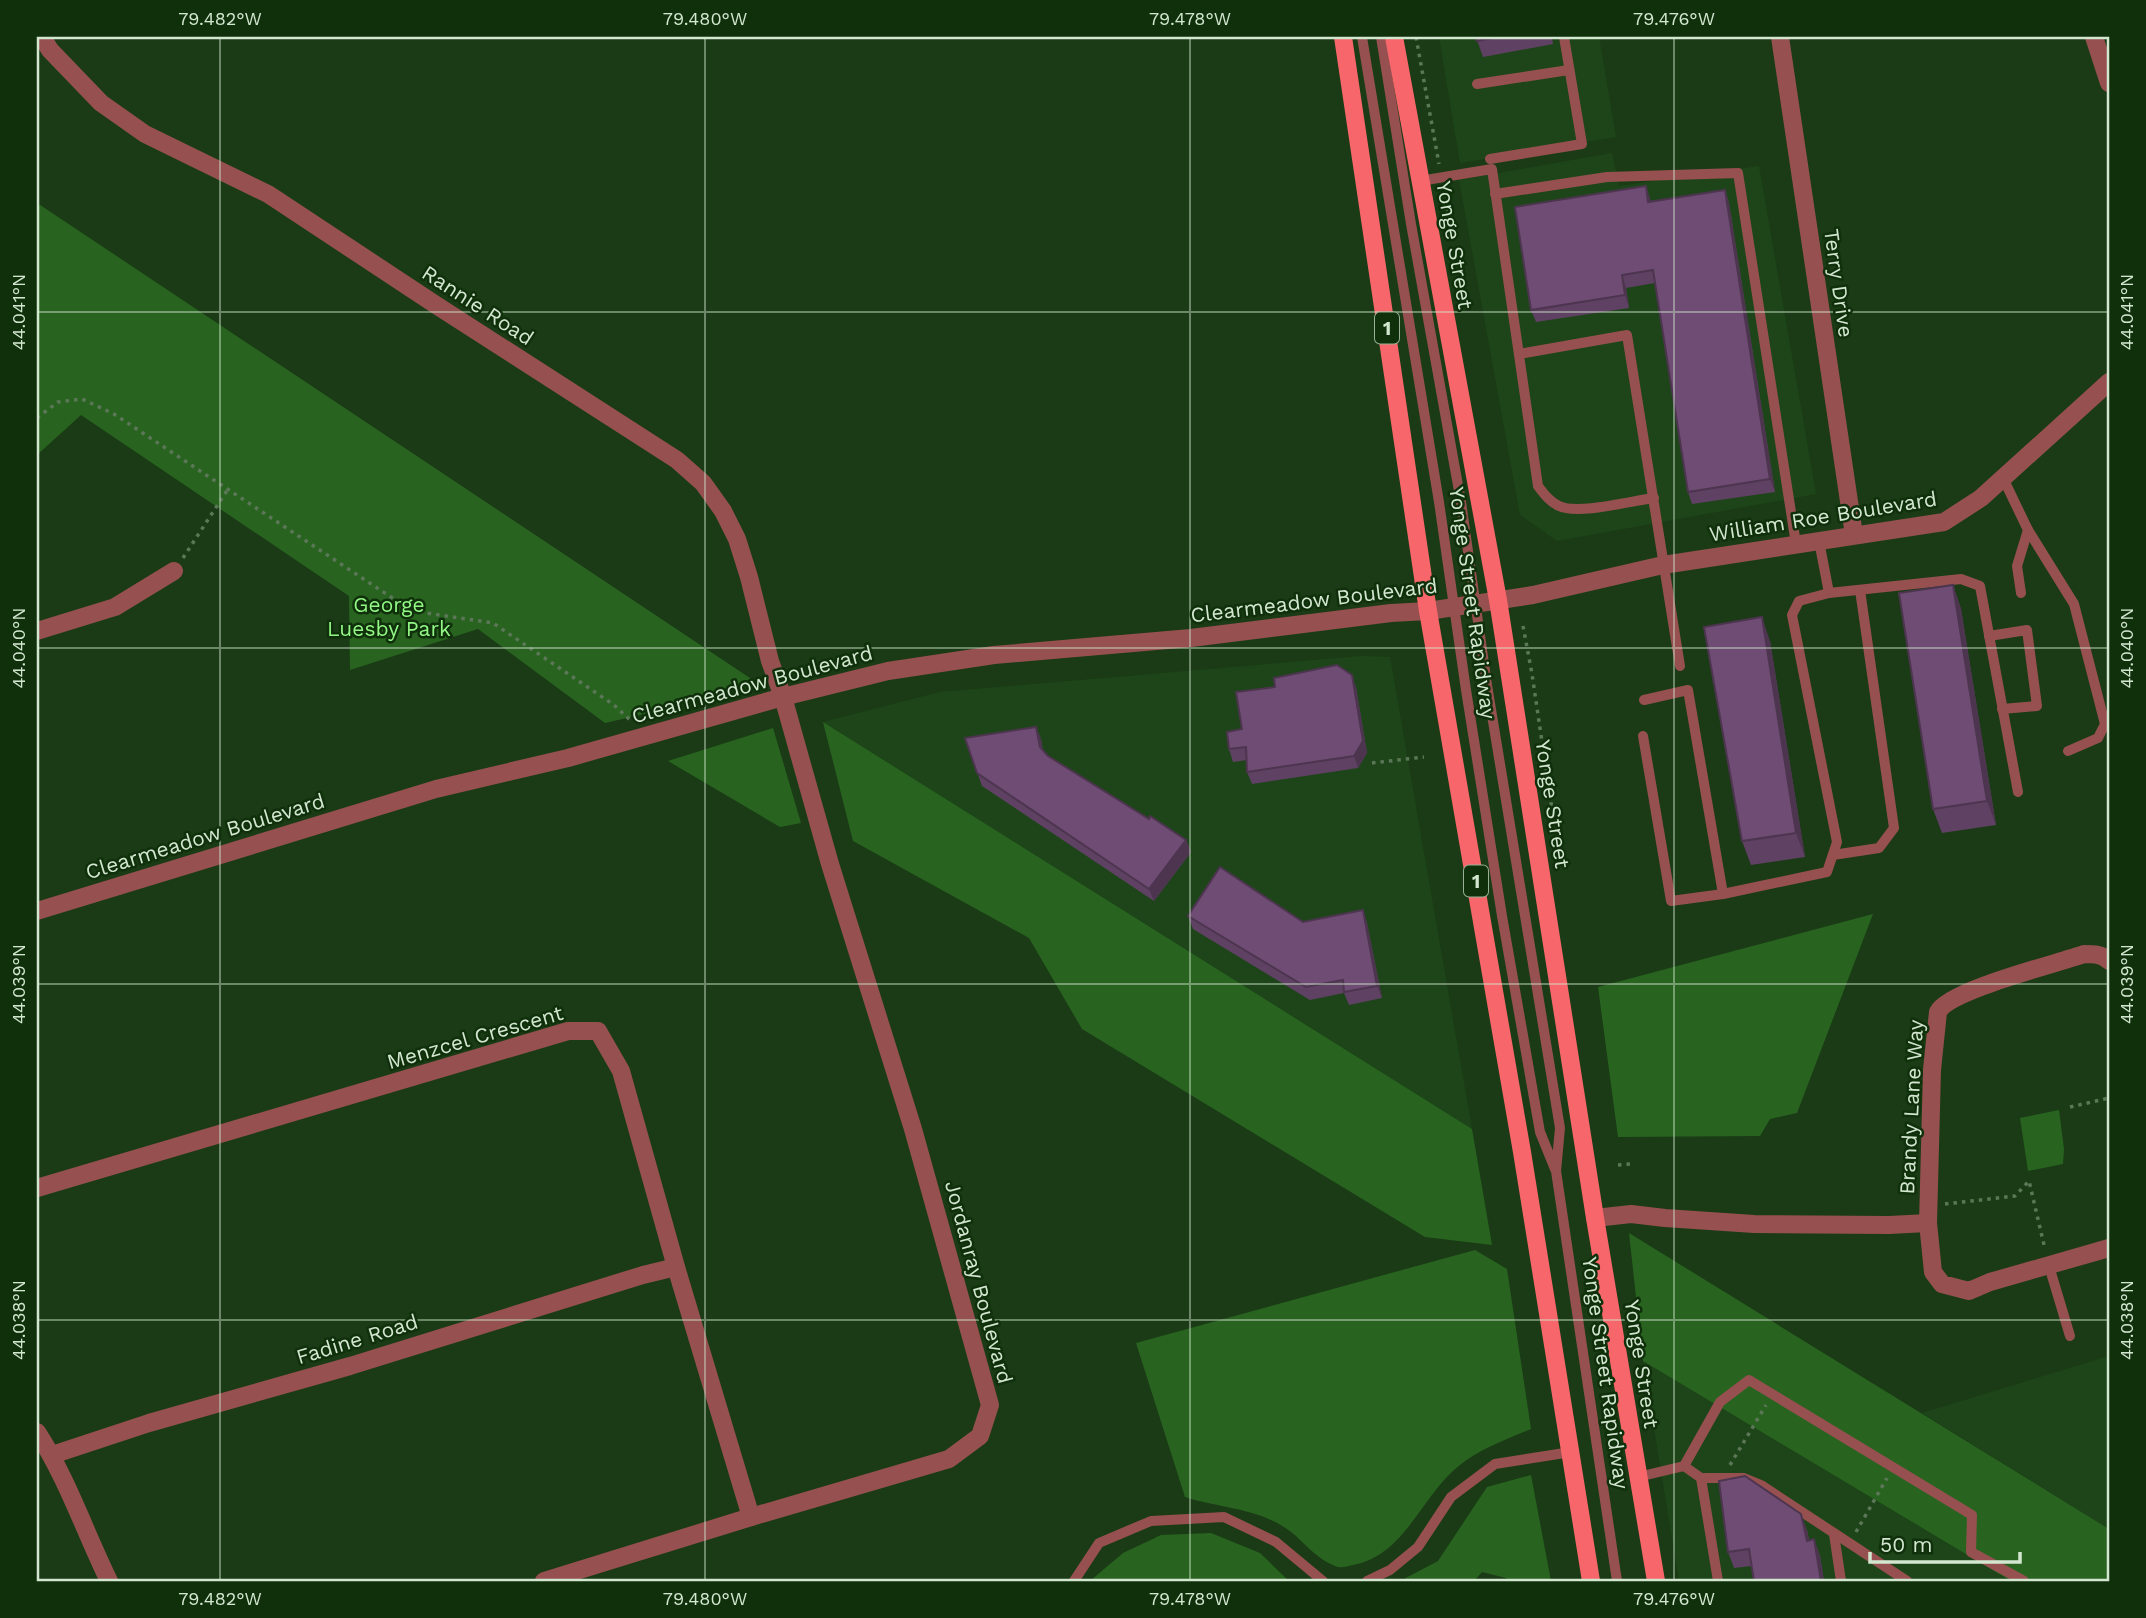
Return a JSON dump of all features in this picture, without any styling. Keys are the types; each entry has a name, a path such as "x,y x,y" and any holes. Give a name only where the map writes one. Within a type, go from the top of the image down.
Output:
{"main road":[{"name":"1","path":"1343,37 1428,611 1522,1152 1591,1581"},
{"name":"Yonge Street","path":"1394,37 1498,600 1595,1218 1656,1581"}],"street":[{"name":"Rannie Road","path":"42,37 50,50 101,103 145,134 268,194 686,467 717,501 737,539 770,661 783,697"},
{"name":"Terry Drive","path":"1780,37 1854,535"},
{"path":"2094,37 2109,83"},
{"name":"William Roe Boulevard","path":"1498,600 1533,595 1663,565 1944,522 1981,498 2109,382"},
{"path":"37,631 115,607 174,571"},
{"name":"Clearmeadow Boulevard","path":"37,911 436,789 568,758 783,697 888,671 994,655 1191,638 1391,613 1428,611 1498,600"},
{"name":"Jordanray Boulevard","path":"544,1581 949,1459 980,1436 990,1405 913,1129 830,864 783,697"},
{"name":"Brandy Lane Way","path":"2109,961 2096,954 2084,954 1965,992 1941,1006 1938,1012 1932,1070 1928,1215 1933,1272 1942,1284 1969,1290 2109,1248"},
{"name":"Menzcel Crescent","path":"37,1188 568,1031 598,1031 621,1071 751,1517"},
{"name":"Brandy Lane Way","path":"1595,1218 1631,1214 1754,1224 1889,1225 1928,1215"},
{"name":"Fadine Road","path":"52,1455 149,1423 350,1366 676,1267"},
{"path":"37,1433 52,1455 109,1581"}],"lane":[{"name":"Yonge Street Rapidway","path":"1362,37 1437,488 1500,902 1540,1132 1556,1171"},
{"name":"Yonge Street Rapidway","path":"1381,37 1411,224 1461,502 1475,604 1560,1128 1556,1171 1617,1581"},
{"path":"1490,159 1582,144 1564,37"},
{"path":"1477,84 1569,69"},
{"path":"1420,181 1492,169 1538,486 1545,496 1559,506 1577,510 1654,498"},
{"path":"1495,194 1607,177 1738,173 1796,544"},
{"path":"1519,354 1628,335 1680,666"},
{"path":"2003,478 2028,530 2074,604 2105,724 2098,738 2068,751"},
{"path":"2021,593 2017,566 2028,530"},
{"path":"1819,541 1829,593"},
{"path":"1643,736 1671,901 1723,894 1827,872 1837,842 1792,615 1799,601 1829,593 1961,579 1980,586 2018,792"},
{"path":"1833,855 1879,848 1894,828 1860,590"},
{"path":"1989,636 2027,630 2037,706 2003,709"},
{"path":"1644,700 1688,690 1723,894"},
{"path":"2049,1266 2070,1336"},
{"path":"1638,1477 1684,1466 1720,1402 1749,1380 1972,1515 1971,1552 2024,1581"},
{"path":"1367,1581 1390,1570 1418,1547 1451,1497 1495,1464 1571,1452"},
{"path":"1684,1466 1701,1478 1744,1478 1760,1485 1907,1581"},
{"path":"1701,1478 1718,1581"},
{"path":"1074,1581 1099,1543 1150,1521 1224,1517 1276,1542 1323,1581"},
{"path":"1834,1534 1841,1581"}],"path":[{"path":"37,418 58,402 82,398 114,414 412,611 493,623 614,705 647,736"},
{"path":"174,571 228,489"},
{"path":"1372,762 1423,758"},
{"path":"2070,1107 2109,1098"},
{"path":"1618,1165 1630,1164"},
{"path":"1928,1215 2015,1196 2029,1181 2049,1266"},
{"path":"1723,1478 1772,1394"},
{"path":"1849,1543 1893,1467"}],"shaded area":[{"path":"1439,37 1599,37 1616,137 1460,163"},
{"path":"1612,153 1619,186 1759,166 1816,494 1557,541 1520,515 1459,180"},
{"path":"1362,656 1390,657 1472,1129 823,722 940,692"},
{"path":"2109,1356 2109,1529 1922,1413"},
{"path":"1643,1361 2011,1581 1679,1581"}],"green space":[{"name":"George Luesby Park","path":"37,203 753,680 644,714 605,723 478,629 350,670 349,596 81,415 37,455"},
{"path":"823,722 1472,1129 1492,1245 1425,1237 1082,1029 1029,938 853,841"},
{"path":"773,728 801,823 780,827 668,761"},
{"path":"1873,914 1797,1113 1770,1119 1760,1136 1618,1137 1598,987"},
{"path":"2059,1110 2064,1149 2063,1164 2028,1171 2020,1118"},
{"path":"1629,1233 2109,1529 2109,1581 2011,1581 1643,1361"},
{"path":"1475,1250 1507,1269 1531,1429 1468,1459 1446,1478 1412,1523 1387,1549 1371,1559 1345,1567 1338,1567 1323,1560 1275,1522 1238,1509 1185,1497 1136,1343"},
{"path":"1531,1475 1551,1581 1508,1581 1506,1578 1482,1572 1474,1581 1400,1581 1438,1561 1487,1487"},
{"path":"1211,1533 1260,1553 1289,1581 1090,1581 1123,1553 1161,1535"}],"building":[{"path":"1476,37 1498,37 1477,41"},
{"path":"1646,186 1648,202 1725,190 1770,479 1688,492 1653,270 1622,275 1625,295 1531,310 1515,207"},
{"path":"1953,585 1987,801 1933,809 1899,593"},
{"path":"1762,617 1796,833 1742,841 1704,627"},
{"path":"1337,665 1352,675 1363,741 1354,756 1247,772 1246,747 1229,749 1227,732 1242,729 1236,692 1275,687 1274,678"},
{"path":"1036,727 1040,747 1048,756 1186,840 1149,889 977,773 965,738"},
{"path":"1220,867 1303,922 1363,910 1377,986 1344,992 1343,980 1306,987 1188,916"},
{"path":"1745,1476 1801,1514 1807,1541 1814,1539 1821,1581 1754,1581 1749,1549 1728,1552 1719,1481"}]}
